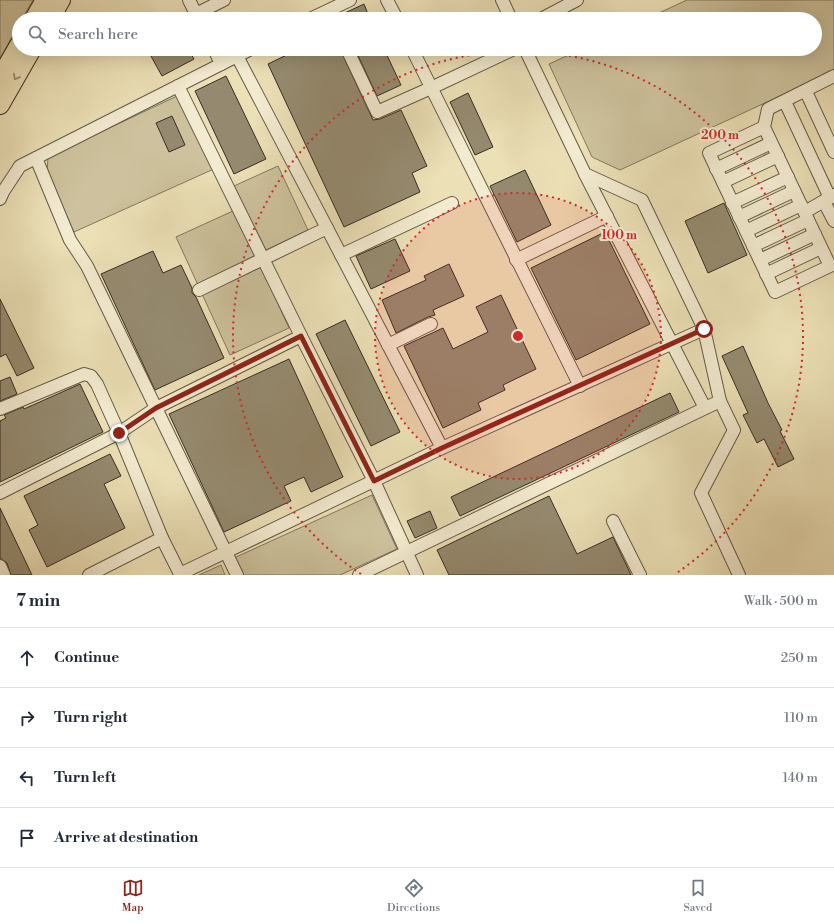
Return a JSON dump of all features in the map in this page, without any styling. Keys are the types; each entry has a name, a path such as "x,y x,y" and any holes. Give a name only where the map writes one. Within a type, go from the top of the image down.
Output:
{"highway":[{"path":"38,12 45,0"},
{"path":"54,12 61,0"},
{"path":"0,78 13,56"},
{"path":"0,105 28,56"}],"lane":[{"path":"189,0 195,12"},
{"path":"204,12 224,0"},
{"path":"334,12 350,0"},
{"path":"387,0 393,12"},
{"path":"502,0 508,12"},
{"path":"554,12 577,0"},
{"path":"217,56 221,64"},
{"path":"0,199 20,166 237,56 442,448"},
{"path":"350,56 377,112 499,56"},
{"path":"415,56 580,386"},
{"path":"529,56 585,174 704,408"},
{"path":"764,127 709,154 775,292 830,266 764,127 768,109 834,76"},
{"path":"178,86 374,481 417,575"},
{"path":"808,96 834,152"},
{"path":"787,106 829,198 834,221"},
{"path":"716,169 772,143"},
{"path":"723,182 778,156"},
{"path":"36,158 70,240 87,266 237,575"},
{"path":"585,174 642,200 704,329 720,400 734,430 701,493 739,575"},
{"path":"732,203 788,177"},
{"path":"739,217 794,191"},
{"path":"753,246 804,212 829,198"},
{"path":"341,255 452,202"},
{"path":"746,231 804,212"},
{"path":"516,260 607,216"},
{"path":"199,290 327,228"},
{"path":"760,260 815,234"},
{"path":"766,274 821,248"},
{"path":"388,345 431,324"},
{"path":"0,409 84,374 91,376 97,384 119,433 162,538 180,574 191,572 226,551 442,448 704,329"},
{"path":"0,493 119,433 156,408 301,336"},
{"path":"359,575 720,400"},
{"path":"613,521 640,575"},
{"path":"89,575 162,538"},
{"path":"0,566 4,575"}],"shaded area":[{"path":"0,0 33,0 26,12 12,12 12,37 0,58"},
{"path":"687,0 834,0 834,71 620,170 592,157 549,64 567,56 822,56 822,12 661,12"},
{"path":"177,96 216,168 74,232 47,173 48,157"},
{"path":"278,166 308,230 264,251 234,186"},
{"path":"235,210 289,328 230,355 176,237"},
{"path":"372,495 397,549 340,575 242,575 234,558"},
{"path":"221,565 225,575 199,575"}],"building":[{"path":"364,4 367,12 347,12"},
{"path":"151,56 192,56 194,59 162,76"},
{"path":"285,56 343,56 373,120 380,119 401,110 427,166 412,173 420,192 344,227 268,64"},
{"path":"358,56 387,56 401,85 377,96"},
{"path":"226,76 266,159 234,174 195,91"},
{"path":"468,93 493,147 475,155 450,102"},
{"path":"172,116 185,145 169,152 156,123"},
{"path":"525,170 551,225 517,242 490,186"},
{"path":"724,203 747,255 708,273 685,221"},
{"path":"605,232 650,324 576,360 531,268"},
{"path":"395,239 410,271 371,289 356,256"},
{"path":"153,251 163,273 181,265 192,288 192,293 196,297 224,358 155,390 101,274"},
{"path":"449,264 464,296 433,310 435,315 396,333 382,300 426,280 424,276"},
{"path":"501,295 536,369 503,385 505,390 478,403 481,410 443,428 404,346 443,328 453,349 488,332 476,307"},
{"path":"0,299 34,368 17,376 6,354 0,357"},
{"path":"345,320 400,432 371,446 316,334"},
{"path":"743,346 768,403 782,430 780,431 794,459 778,467 764,439 757,443 743,415 748,413 722,356"},
{"path":"289,359 343,477 311,492 304,477 284,486 291,501 224,532 169,414"},
{"path":"10,377 17,394 0,401 0,381"},
{"path":"80,384 103,432 0,482 0,421 6,418 4,415 23,407 24,409"},
{"path":"670,393 679,412 460,516 451,497"},
{"path":"110,454 121,476 104,484 125,528 47,567 29,530 38,525 24,496"},
{"path":"549,496 577,554 613,537 631,575 449,575 437,550"},
{"path":"0,508 32,575 11,575 7,563 0,558"},
{"path":"430,511 437,528 415,538 407,521"}],"route":[{"path":"119,433 156,408 301,336 374,481 442,448 704,329"}]}
